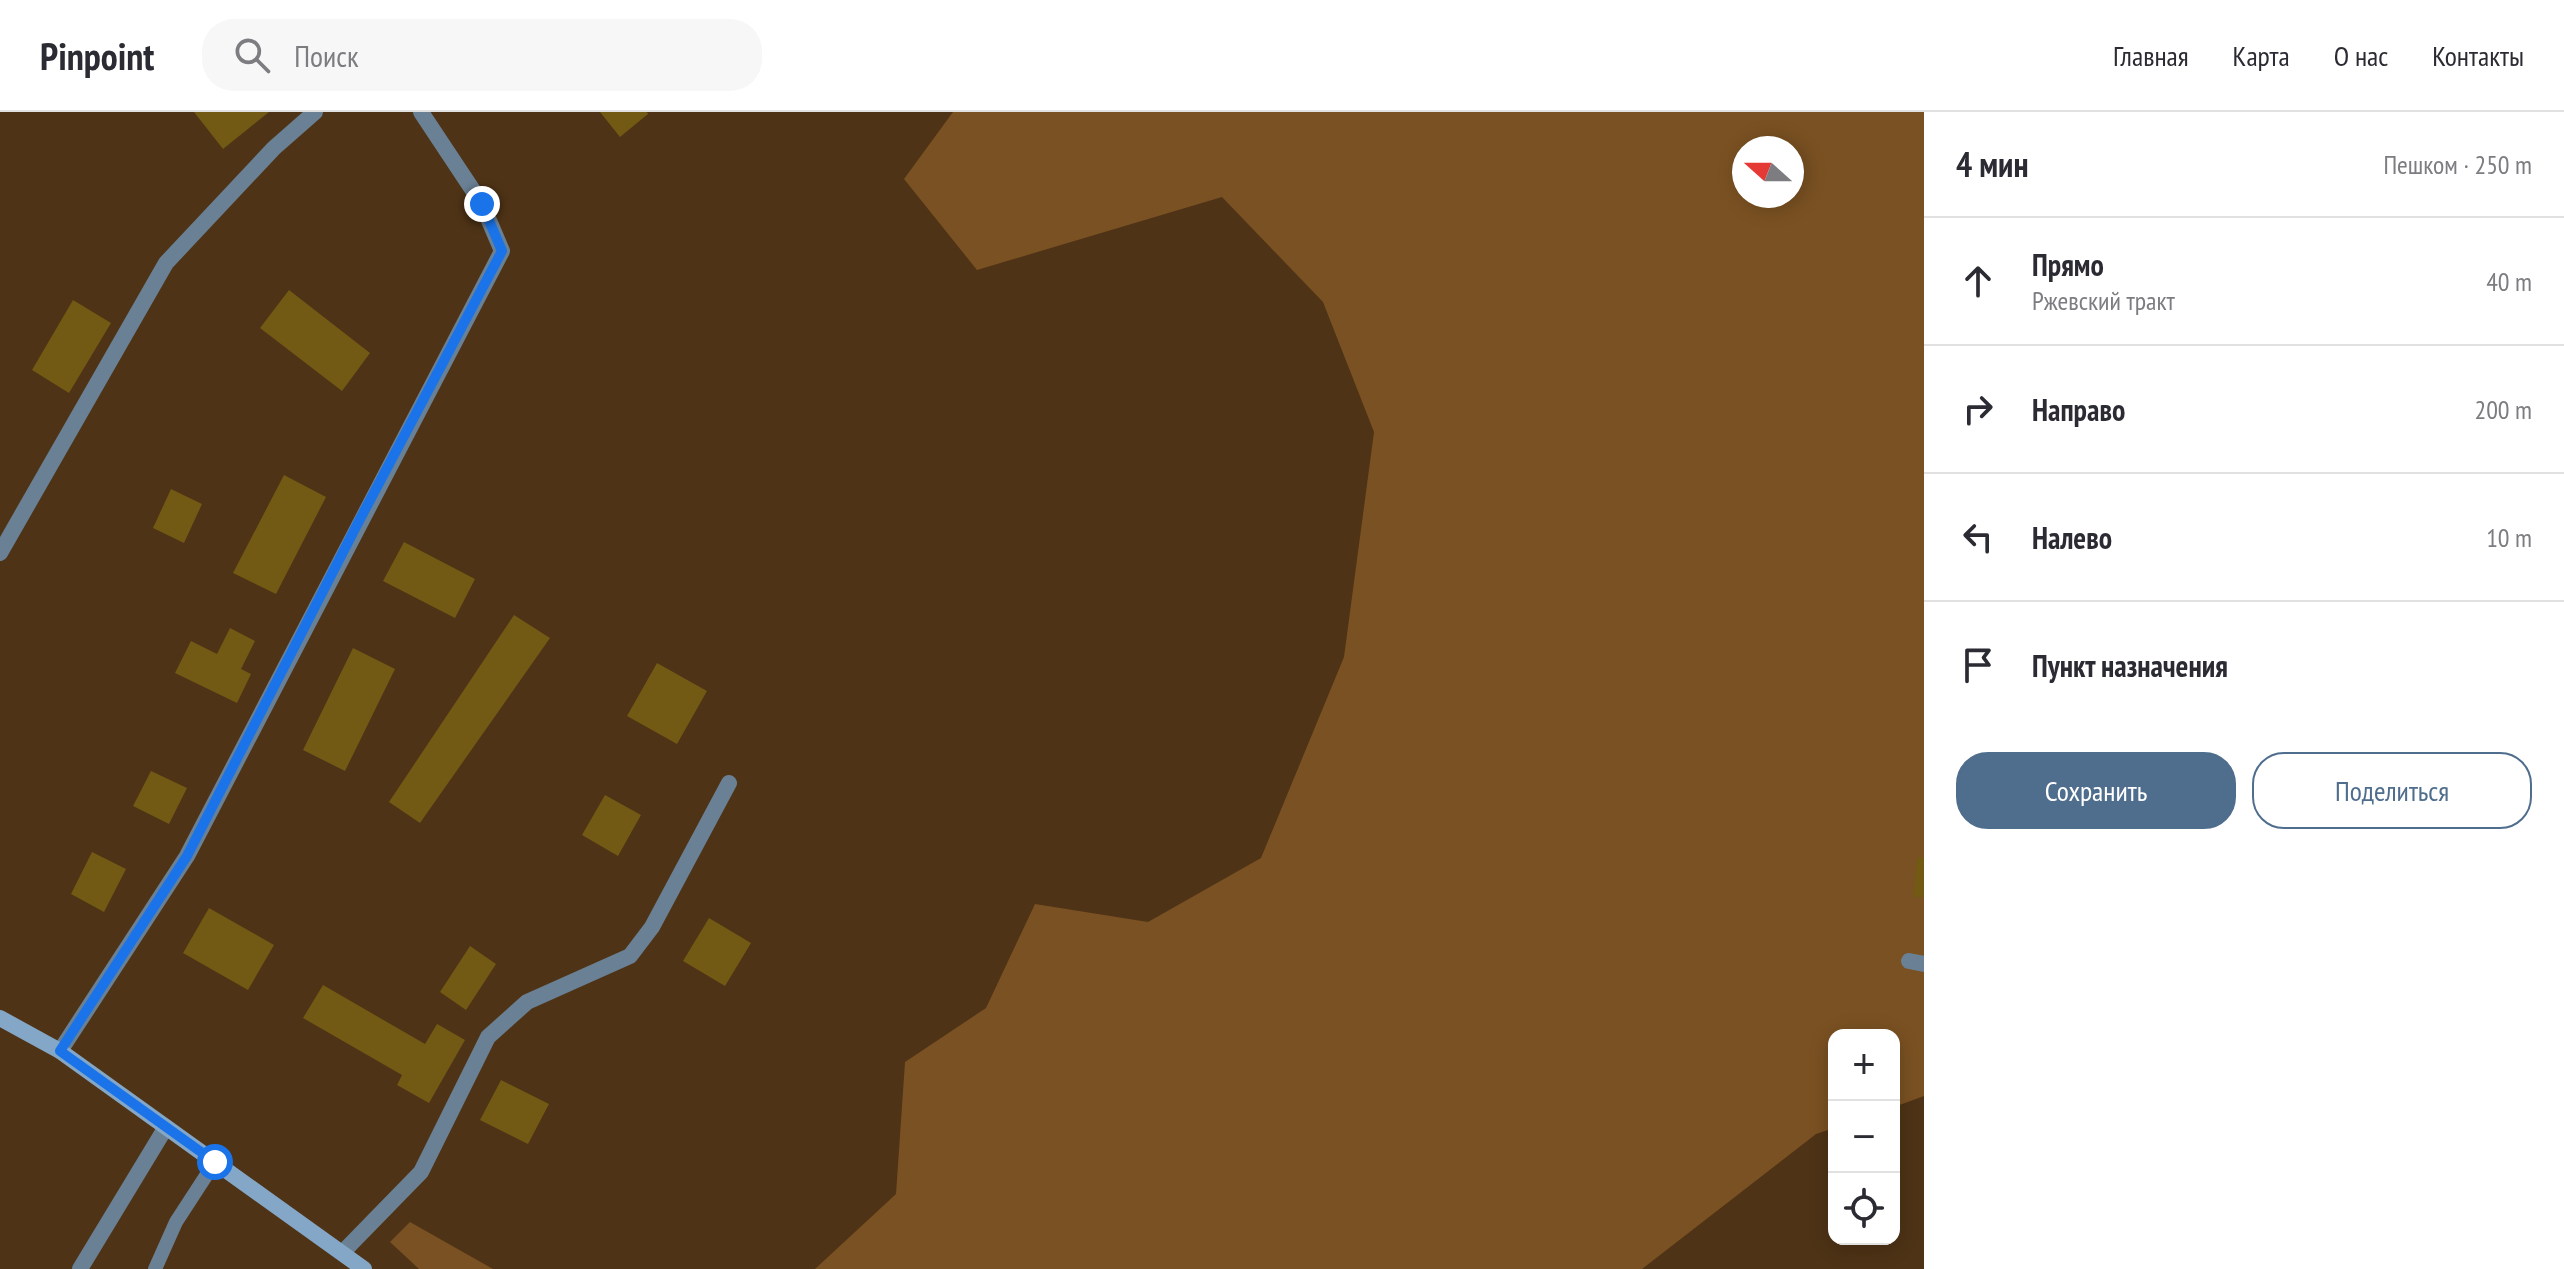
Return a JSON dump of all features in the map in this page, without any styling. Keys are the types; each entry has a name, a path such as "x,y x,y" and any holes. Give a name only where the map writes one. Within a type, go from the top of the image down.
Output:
{"main road":[{"path":"0,1018 60,1051 364,1269"}],"street":[{"path":"0,553 166,263 274,148 315,112"},
{"path":"60,1051 187,856 502,251 482,204 421,112"},
{"path":"343,1252 421,1172 488,1037 527,1002 630,956 652,927 729,783"},
{"path":"80,1269 166,1127"}],"lane":[{"path":"155,1269 176,1222 215,1162"}],"shaded area":[{"path":"953,112 1924,112 1924,1096 1900,1105 1900,1029 1828,1029 1828,1130 1816,1134 1642,1269 815,1269 896,1194 905,1062 986,1008 1035,904 1148,922 1261,858 1344,657 1374,432 1323,302 1222,197 977,270 904,179"},
{"path":"410,1222 493,1269 419,1269 390,1242"}],"building":[{"path":"194,112 269,112 223,149"},
{"path":"600,112 647,112 648,114 620,137"},
{"path":"289,290 370,353 342,391 260,328"},
{"path":"73,300 111,323 69,393 32,370"},
{"path":"284,475 326,497 276,594 233,573"},
{"path":"171,489 202,504 184,543 153,528"},
{"path":"404,542 475,579 455,618 383,581"},
{"path":"514,615 550,638 420,823 389,802"},
{"path":"230,628 255,641 241,669 251,674 237,703 175,673 191,641 217,654"},
{"path":"353,648 395,669 345,771 303,750"},
{"path":"657,663 707,691 677,744 627,716"},
{"path":"151,771 187,788 169,824 133,806"},
{"path":"605,795 641,815 618,856 582,835"},
{"path":"92,852 126,869 104,912 71,894"},
{"path":"1917,857 1924,858 1924,897 1913,897"},
{"path":"209,908 274,945 248,990 183,953"},
{"path":"709,918 751,943 725,986 683,961"},
{"path":"470,946 496,964 466,1010 440,992"},
{"path":"323,985 425,1044 437,1024 465,1040 429,1103 397,1085 402,1075 303,1018"},
{"path":"501,1080 549,1104 528,1144 480,1120"}],"route":[{"path":"215,1162 60,1051 187,856 502,251 482,204"}]}
